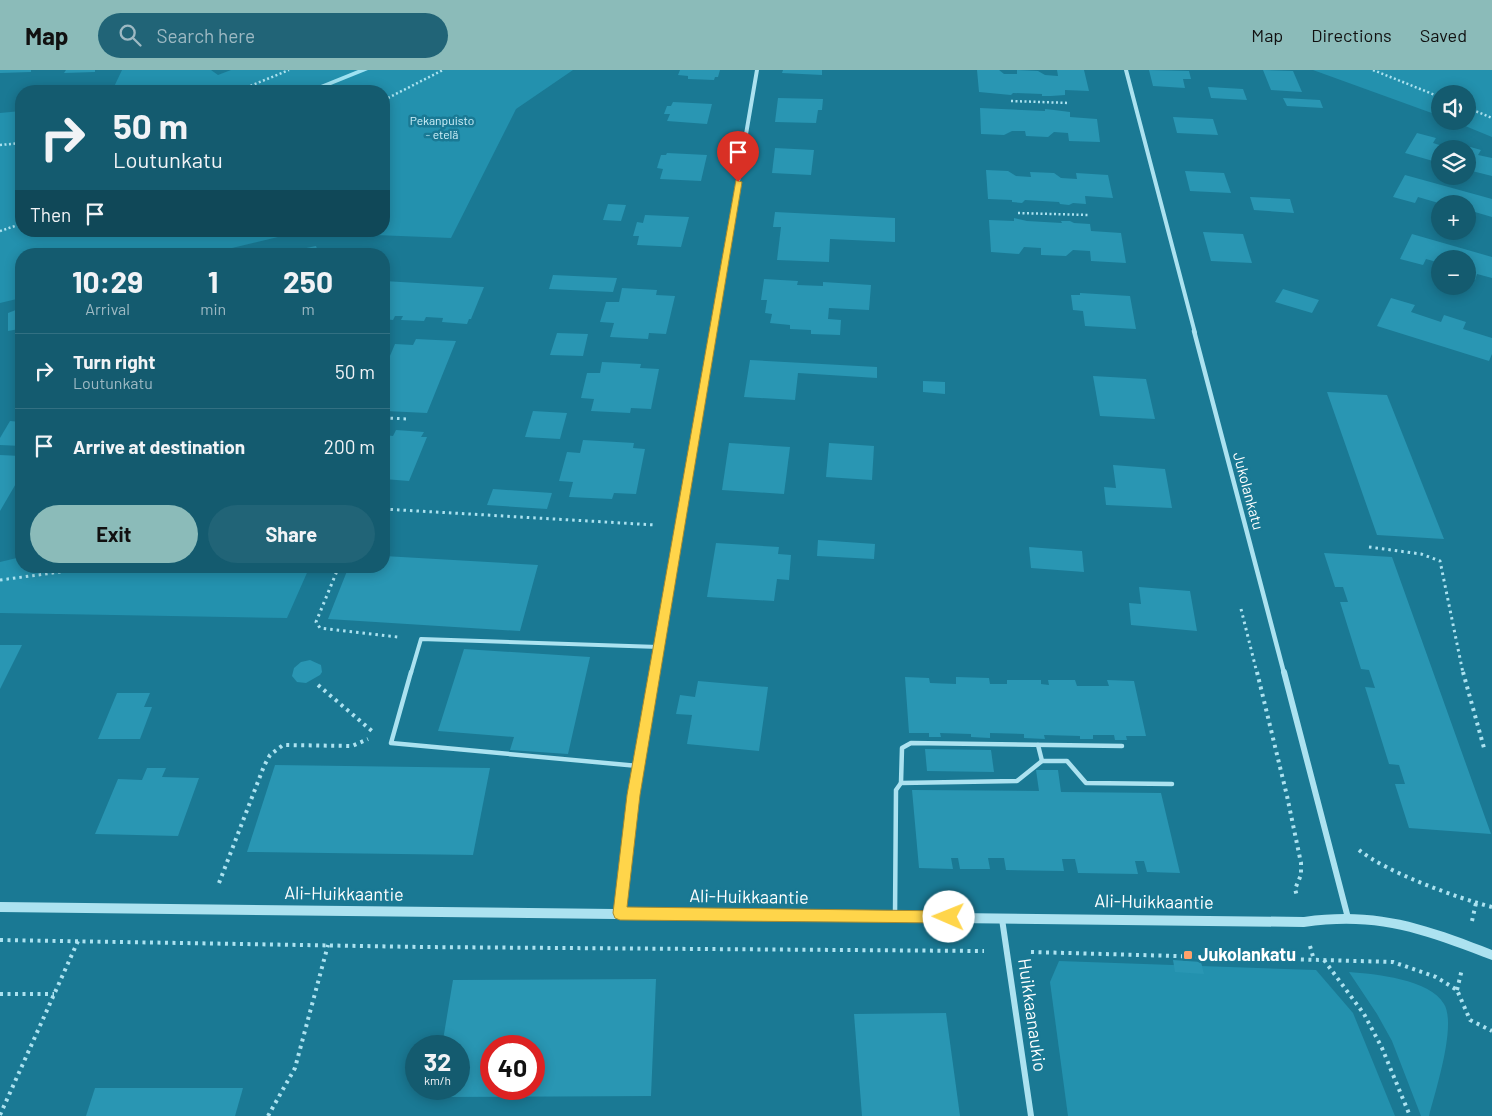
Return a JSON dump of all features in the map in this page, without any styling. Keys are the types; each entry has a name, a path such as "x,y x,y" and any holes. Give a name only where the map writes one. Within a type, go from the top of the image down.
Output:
{"street":[{"path":"620,913 638,766 757,70"},
{"name":"Jukolankatu","path":"1126,70 1348,918"},
{"name":"Ali-Huikkaantie","path":"0,906 1304,922 1348,918 1416,928 1439,934 1492,955"},
{"name":"Huikkaanaukio","path":"1002,918 1031,1116"}],"lane":[{"path":"638,766 391,743 422,639 659,647"},
{"path":"895,916 896,790 901,783 902,748 911,742 1122,746"},
{"path":"1038,745 1042,761"},
{"path":"901,783 1017,781 1042,761 1067,762 1086,782 1172,784"}],"path":[{"path":"253,85 289,70"},
{"path":"390,97 444,70"},
{"path":"1373,70 1431,93"},
{"path":"1010,101 1069,103"},
{"path":"1476,111 1492,118"},
{"path":"0,145 15,144"},
{"path":"1018,213 1089,215"},
{"path":"0,231 15,226"},
{"path":"390,418 409,419"},
{"path":"390,509 679,526"},
{"path":"1368,546 1421,554 1440,561 1458,656 1484,748"},
{"path":"0,580 53,573"},
{"path":"336,573 316,622 320,628 422,639"},
{"path":"210,910 264,766 270,755 283,745 352,746 362,743 376,734 318,685"},
{"path":"1359,850 1363,856 1383,865 1476,903 1492,907"},
{"path":"0,940 1007,952 1392,962 1436,977 1457,990 1470,1020 1492,1031"},
{"path":"0,1115 78,941"},
{"path":"268,1116 295,1068 328,945"},
{"path":"1324,960 1364,1014 1382,1048 1410,1116"},
{"path":"0,994 54,994"}],"green space":[{"name":"Pekanpuisto - etelä","path":"122,70 211,70 218,75 231,70 573,70 516,109 451,238 390,236 390,85 115,85"},
{"path":"1313,70 1492,70 1492,137 1475,130 1476,85 1431,85 1431,113"},
{"name":"Pekanpuisto - etelä","path":"15,112 15,237 278,237 232,248 15,248 15,299 0,303 0,113"},
{"path":"15,558 15,573 307,573 287,618 0,613 0,562"},
{"path":"1059,961 1316,970 1353,1013 1395,1116 1068,1116 1050,982"},
{"path":"1349,972 1387,976 1415,983 1437,996 1444,1004 1447,1014 1447,1042 1429,1116 1421,1116 1392,1041 1377,1014"}],"building":[{"path":"0,70 31,70 31,72 0,73"},
{"path":"66,70 95,70 95,72 64,73"},
{"path":"680,70 720,70 718,77 715,77 714,80 688,79 688,76 678,75"},
{"path":"783,70 822,70 822,75 782,73"},
{"path":"977,70 999,70 1004,74 1017,74 1017,70 1038,71 1045,75 1058,76 1057,70 1084,70 1089,91 1065,90 1065,95 1051,96 979,92"},
{"path":"1149,70 1189,71 1191,79 1183,79 1185,88 1153,86"},
{"path":"1263,70 1293,71 1302,92 1271,90"},
{"path":"1208,87 1243,89 1247,100 1211,98"},
{"path":"778,98 823,99 822,110 818,110 816,123 775,122"},
{"path":"1283,98 1320,100 1323,108 1287,106"},
{"path":"673,102 712,104 707,124 667,121 670,114 664,114 667,106 671,106"},
{"path":"980,108 1045,111 1045,109 1070,112 1070,117 1097,119 1100,142 1069,141 1068,133 1054,132 1048,137 1026,136 1025,131 1012,131 1004,135 981,134"},
{"path":"1173,117 1213,119 1218,135 1177,133"},
{"path":"1417,133 1436,138 1431,140 1431,160 1405,153"},
{"path":"775,148 814,150 811,175 772,173"},
{"path":"1476,149 1481,150 1478,155 1492,158 1492,176 1476,172"},
{"path":"667,153 707,155 701,181 660,179 663,169 657,168 661,155 666,155"},
{"path":"986,170 1008,171 1016,176 1031,177 1030,172 1054,173 1061,178 1077,179 1076,173 1108,175 1113,198 1085,196 1086,204 1073,203 1069,205 1060,204 1059,202 1025,200 1022,203 1012,202 1012,200 988,199"},
{"path":"1185,171 1224,173 1231,193 1190,191"},
{"path":"1405,175 1431,182 1431,185 1441,185 1492,199 1492,217 1476,212 1476,195 1431,195 1431,201 1418,197 1415,203 1393,197"},
{"path":"1250,197 1290,199 1294,213 1254,210"},
{"path":"608,204 626,205 621,221 603,220"},
{"path":"775,212 895,218 895,242 830,239 829,262 777,260 781,227 773,227"},
{"path":"645,215 689,217 681,247 637,245 639,236 633,236 637,222 643,223"},
{"path":"1014,218 1027,221 1062,223 1061,221 1070,221 1090,224 1091,231 1121,233 1126,263 1091,261 1090,251 1073,250 1066,256 1041,255 1041,248 1024,247 1019,254 991,252 989,220 1014,221"},
{"path":"1203,232 1243,234 1252,263 1211,261"},
{"path":"1412,234 1468,250 1431,250 1431,260 1426,259 1423,265 1400,259"},
{"path":"1476,252 1492,257 1492,278 1477,274 1476,277"},
{"path":"553,275 617,278 613,292 549,289"},
{"path":"764,279 798,281 797,285 823,286 823,282 871,285 869,310 829,308 828,319 841,320 840,335 811,334 811,330 790,329 790,325 770,323 772,314 765,313 767,300 761,300"},
{"path":"390,281 484,287 471,319 469,319 467,324 442,322 443,318 426,317 424,321 401,320 403,316 395,316 393,320 390,320"},
{"path":"622,288 657,290 656,295 675,296 666,334 649,333 648,339 610,337 614,323 600,322 606,302 619,302"},
{"path":"1283,289 1319,300 1312,313 1275,302"},
{"path":"1080,293 1130,296 1136,329 1085,326 1083,311 1073,310 1071,295 1080,295"},
{"path":"1391,298 1415,305 1411,312 1441,322 1444,315 1466,322 1463,329 1492,338 1492,354 1489,361 1377,326"},
{"path":"15,310 15,330 8,331 8,313"},
{"path":"557,333 588,334 583,356 550,355"},
{"path":"416,339 456,341 427,413 390,411 390,356 395,344 413,345"},
{"path":"750,360 877,367 877,378 798,373 795,400 744,397"},
{"path":"602,362 641,364 640,368 659,369 651,409 631,408 630,413 591,411 594,399 581,398 587,373 600,373"},
{"path":"1093,376 1146,379 1155,419 1100,416"},
{"path":"923,381 945,382 945,394 923,392"},
{"path":"1327,392 1387,395 1444,539 1377,535"},
{"path":"533,411 567,413 560,439 525,437"},
{"path":"10,421 15,421 15,446 0,445 0,438"},
{"path":"396,430 424,432 421,437 427,437 409,481 390,479 390,436 393,436"},
{"path":"583,440 634,443 633,448 645,449 636,494 614,493 612,499 569,497 573,482 559,481 567,452 580,453"},
{"path":"729,443 790,447 784,494 722,490"},
{"path":"829,443 874,446 872,480 826,477"},
{"path":"0,455 15,456 15,485 0,511"},
{"path":"1113,465 1165,469 1172,508 1106,505 1104,487 1116,488"},
{"path":"493,489 552,493 547,509 487,505"},
{"path":"818,540 875,544 874,559 817,556"},
{"path":"716,543 779,547 778,554 791,555 789,580 777,579 774,601 707,597"},
{"path":"1029,547 1082,551 1084,572 1031,568"},
{"path":"1324,553 1392,557 1491,834 1409,828 1395,784 1405,784 1399,765 1389,764 1365,687 1375,688 1369,670 1361,669 1340,602 1348,602 1343,587 1335,587"},
{"path":"390,556 538,565 520,631 328,619 346,573 390,573"},
{"path":"1139,587 1190,591 1197,631 1131,625 1129,603 1141,604"},
{"path":"0,645 22,645 0,689"},
{"path":"464,649 590,657 568,754 510,750 514,737 438,731"},
{"path":"310,660 321,665 322,672 306,683 297,682 292,676 294,668 301,662"},
{"path":"905,677 929,678 930,683 956,684 956,677 989,678 990,684 1007,684 1007,680 1041,680 1041,684 1049,685 1048,680 1075,680 1077,686 1109,686 1107,680 1134,681 1146,736 1126,736 1127,740 1115,740 1114,735 1093,735 1093,739 1080,739 1080,736 1044,735 1045,739 1024,738 1024,734 990,733 990,738 971,737 971,734 940,733 941,737 929,737 929,733 909,733"},
{"path":"698,681 768,687 759,751 687,744 692,715 676,714 680,695 695,697"},
{"path":"117,693 150,693 144,707 152,707 140,739 98,739"},
{"path":"925,749 991,750 994,772 927,771"},
{"path":"275,765 490,768 473,855 247,852"},
{"path":"147,768 166,768 162,777 199,778 178,836 95,834 118,779 142,780"},
{"path":"1036,770 1058,770 1061,792 1161,793 1180,873 1147,872 1144,861 1135,861 1138,874 1078,873 1075,859 1062,859 1064,871 1006,870 1004,858 988,858 990,869 960,869 958,858 951,858 953,869 919,868 912,790 1039,791"},
{"path":"1173,960 1201,962 1204,974 1175,972"},
{"path":"656,979 651,1096 545,1096 545,1035 480,1035 480,1097 470,1097 470,1035 444,1035 453,980"},
{"path":"946,1013 960,1116 862,1116 854,1014"},
{"path":"95,1088 243,1088 235,1116 86,1116"}],"waterway":[{"path":"325,85 364,70"}],"place":[{"name":"Jukolankatu","path":"1188,955"}],"route":[{"path":"738,182 633,795 620,913 949,917"}]}
